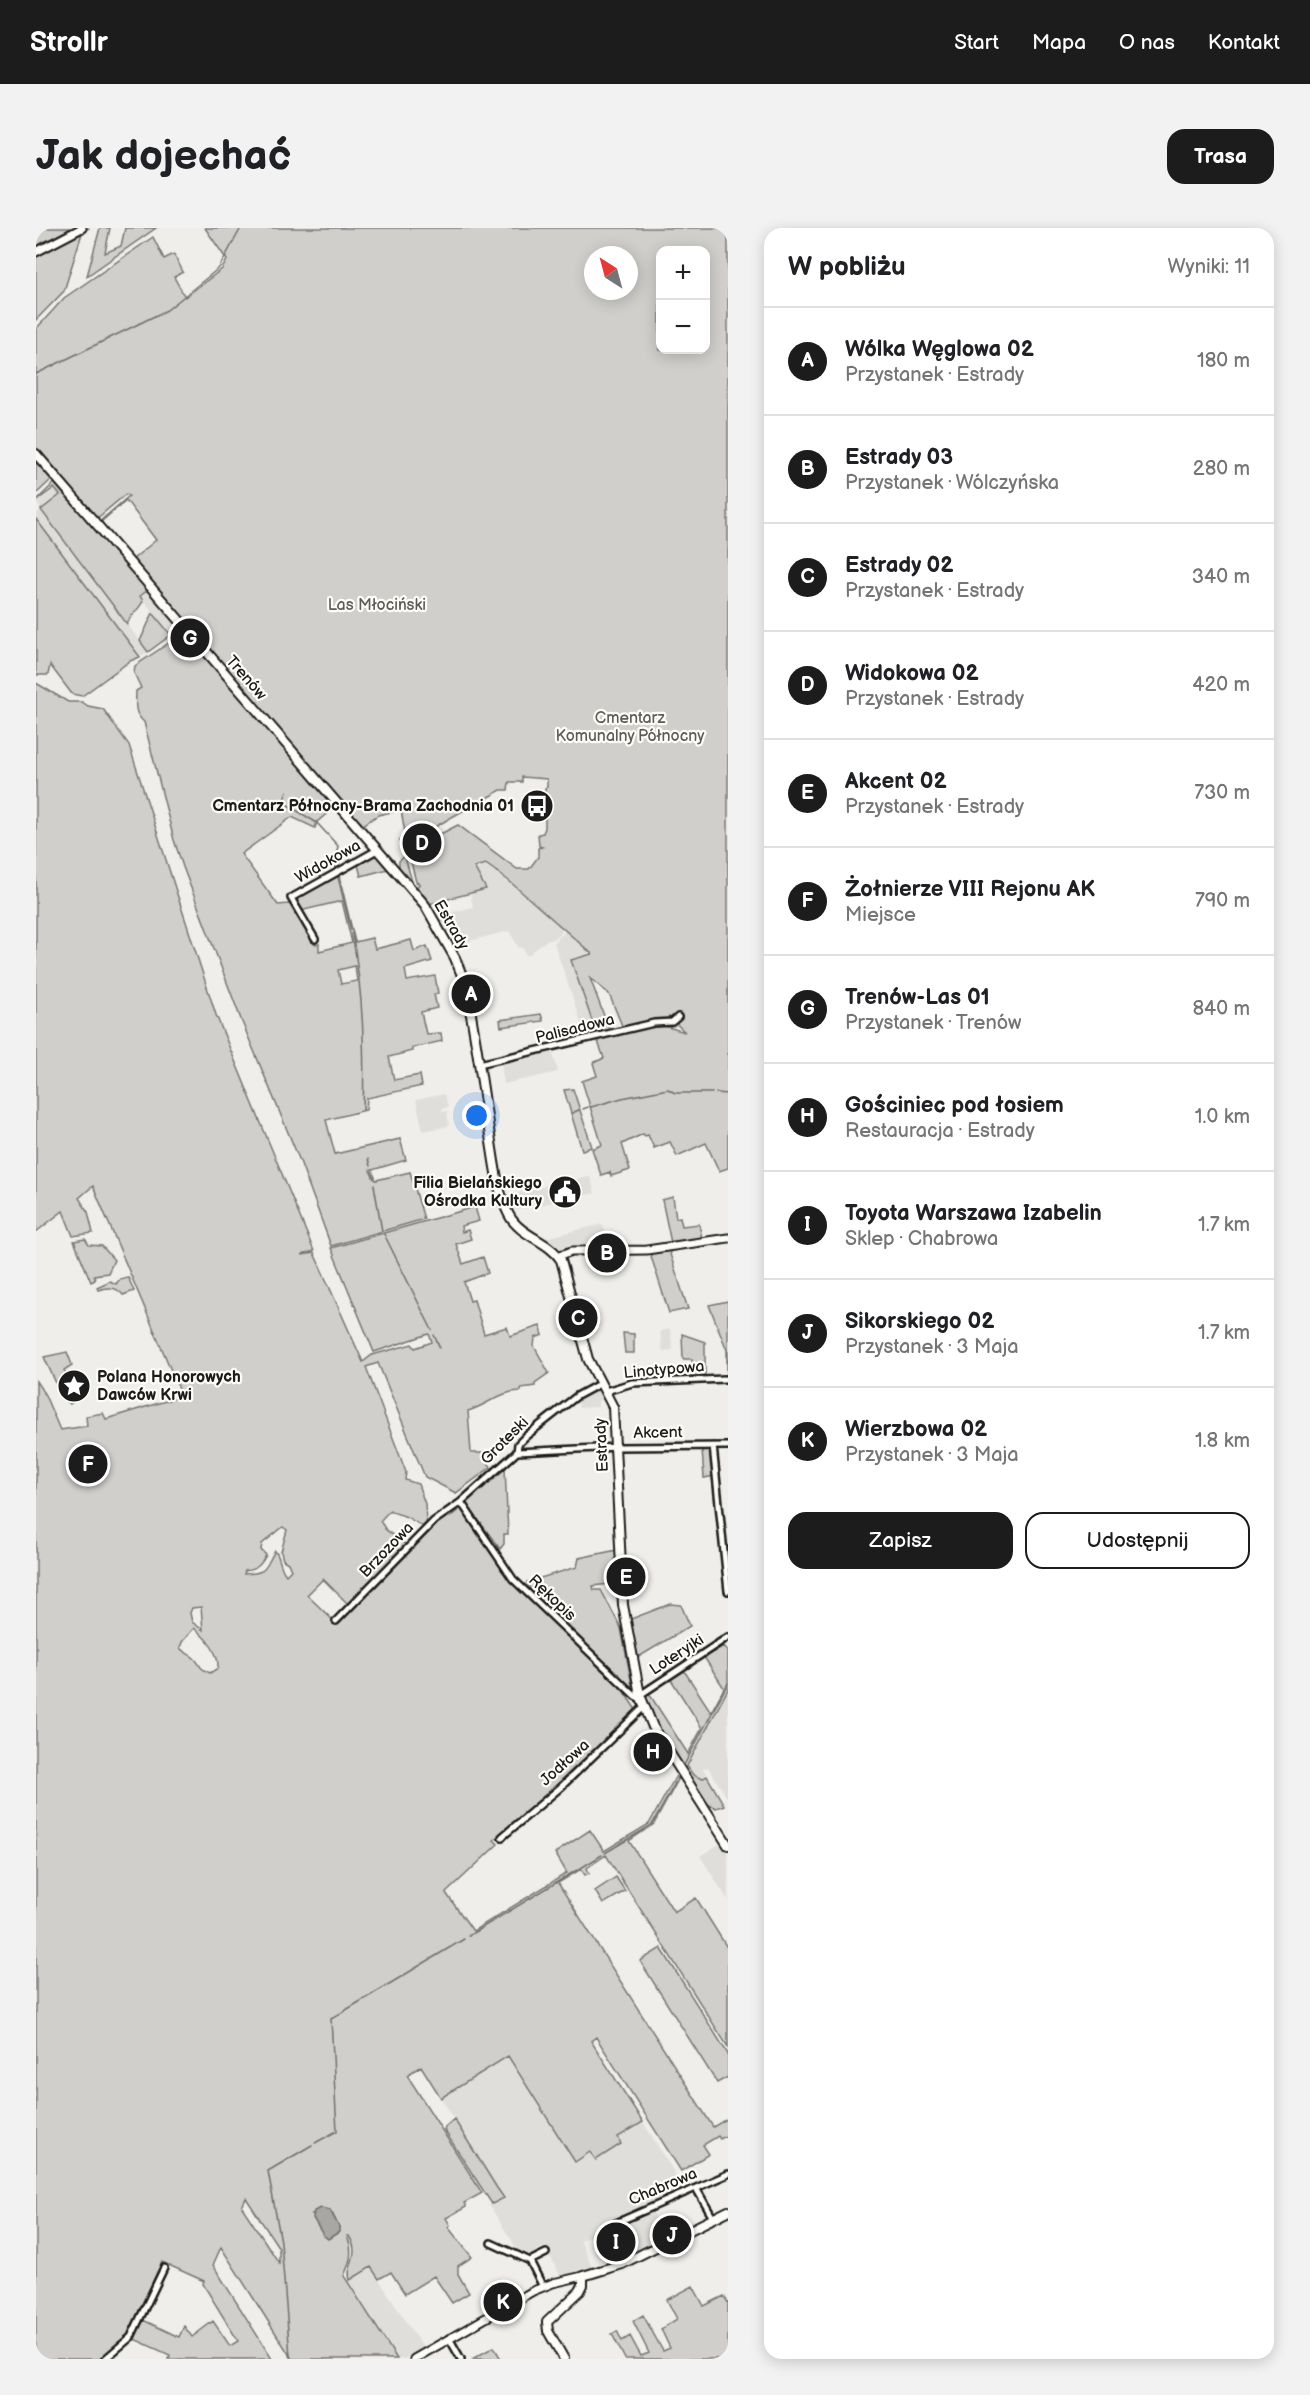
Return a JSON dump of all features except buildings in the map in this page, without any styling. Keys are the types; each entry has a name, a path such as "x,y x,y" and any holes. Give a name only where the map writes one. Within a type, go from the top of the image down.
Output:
{"main road":[{"name":"Trenów","path":"36,454 390,864"},
{"name":"Estrady","path":"390,864 433,917 462,973 496,1173 508,1213 520,1228 558,1256 588,1359 613,1407 624,1612 644,1707 673,1759 728,1845"},
{"path":"564,2359 547,2324 580,2290 583,2285 583,2276 622,2264 728,2211"}],"street":[{"path":"36,252 82,228"},
{"name":"Widokowa","path":"315,939 291,898 377,850"},
{"name":"Palisadowa","path":"478,1064 654,1023 672,1022 678,1017"},
{"path":"558,1256 572,1251 647,1250 728,1238"},
{"name":"Linotypowa","path":"606,1391 633,1383 725,1379"},
{"name":"Groteski","path":"461,1502 517,1452 518,1444 534,1430 577,1396 601,1383"},
{"path":"713,1446 728,1591"},
{"name":"Akcent","path":"517,1452 728,1446"},
{"name":"Rękopis","path":"461,1502 517,1584 635,1696 641,1697"},
{"name":"Brzozowa","path":"336,1621 434,1521 461,1502"},
{"name":"Loteryjki","path":"641,1697 728,1637"},
{"name":"Jodłowa","path":"502,1837 561,1787 644,1707"},
{"name":"Chabrowa","path":"609,2226 728,2174"},
{"path":"696,2188 713,2218"},
{"path":"491,2243 530,2261 543,2287"},
{"path":"530,2261 546,2253"},
{"path":"105,2359 131,2337 164,2268"},
{"path":"414,2359 543,2287 583,2276"},
{"path":"449,2338 461,2359"}],"shaded area":[{"path":"54,488 61,495 42,510 148,652 140,657 36,519 36,514 41,510 36,501"},
{"path":"148,590 181,628 171,635 140,596"},
{"path":"486,864 564,928 559,935 549,941 548,939 527,956 522,947 519,948 509,931 453,945 437,916 473,907 470,893 486,889 474,867"},
{"path":"566,930 593,954 571,961 597,1035 586,1037 554,943"},
{"path":"552,1051 558,1072 504,1084 501,1063"},
{"path":"444,1094 448,1107 442,1109 443,1112 447,1111 449,1126 423,1131 416,1100"},
{"path":"590,1176 595,1193 517,1210 510,1200 512,1198 508,1199 507,1195"},
{"path":"603,1224 609,1246 584,1246 557,1250 540,1239"},
{"path":"670,1329 673,1350 664,1351 660,1331"},
{"path":"600,1390 606,1398 598,1401 598,1407 579,1408 577,1399"},
{"path":"728,1689 728,1799 708,1767 703,1769 707,1776 702,1779 693,1775 687,1766"},
{"path":"721,1843 728,1855 728,1900 700,1856"},
{"path":"507,2056 575,2161 591,2152 596,2160 621,2143 618,2137 643,2122 682,2185 681,2190 658,2200 659,2202 651,2209 666,2236 611,2263 596,2233 580,2240 593,2269 561,2277 545,2247 537,2250 539,2254 528,2259 519,2252 489,2205 503,2198 441,2098"},
{"path":"321,2208 330,2210 339,2227 339,2232 328,2239 313,2218 314,2211"},
{"path":"371,2267 423,2348 404,2359 397,2359 348,2281"}],"green space":[{"path":"36,228 72,228 36,246"},
{"path":"100,228 110,228 105,253 121,246 125,228 156,228 87,276"},
{"path":"205,228 728,228 728,1168 719,1171 706,1143 677,1156 670,1142 654,1148 648,1135 643,1134 622,1144 630,1170 611,1176 610,1172 601,1175 592,1149 602,1145 582,1081 597,1076 593,1063 604,1058 597,1039 657,1024 685,1032 669,1017 663,1021 623,1028 609,994 590,978 610,1032 597,1035 571,960 592,954 509,881 486,864 474,867 486,889 429,904 420,895 417,886 420,884 416,882 409,854 405,857 413,885 399,870 399,861 415,847 458,825 517,869 529,869 538,857 538,848 542,847 539,846 538,834 543,833 545,828 547,779 522,777 522,782 509,782 508,790 501,790 411,842 410,833 408,834 409,844 406,847 400,841 406,838 401,810 378,815 363,825 366,833 114,540 133,559 156,540 126,500 101,522 112,536 99,522 129,496 126,494 95,520 36,451 36,329 64,298 153,237 164,259 174,254 183,272 174,277 185,297 222,269 227,260"},
{"path":"83,230 64,291 36,320 36,255"},
{"path":"36,458 52,479 36,494"},
{"path":"56,481 181,628 148,590 140,596 143,601 127,624 41,510 60,495 54,488 36,501"},
{"path":"36,519 140,657 130,661 82,696 72,694 50,665 48,675 36,675"},
{"path":"153,613 171,635 148,652 140,641"},
{"path":"183,629 336,806 317,822 315,828 292,817 241,854 278,905 290,904 315,945 319,944 319,951 352,943 342,901 300,911 295,903 296,898 339,875 355,942 372,938 375,949 411,940 414,951 427,946 432,961 405,969 407,981 435,976 438,993 434,994 437,1008 421,1012 426,1034 441,1033 442,1041 412,1048 412,1051 389,1057 394,1080 420,1075 422,1086 367,1098 366,1110 326,1120 335,1154 400,1139 406,1160 372,1170 376,1180 410,1172 424,1219 331,1246 300,1161 242,1022 183,867 144,722 137,711 136,691 141,688 134,673 135,666 176,638","holes":["355,966 357,981 341,984 338,970"]},
{"path":"36,683 68,702 82,702 88,706 103,709 129,745 216,1015 314,1251 302,1255 314,1253 363,1362 372,1355 412,1344 415,1348 432,1342 429,1334 374,1352 331,1248 475,1207 479,1221 461,1226 462,1232 468,1230 471,1239 456,1244 463,1264 483,1257 488,1273 464,1282 470,1301 474,1300 484,1334 507,1327 510,1336 540,1326 543,1335 535,1338 534,1346 549,1373 535,1383 535,1386 507,1393 468,1411 471,1453 482,1453 491,1467 456,1493 425,1477 378,1363 366,1367 406,1472 405,1480 418,1484 425,1504 426,1523 423,1526 390,1510 380,1521 386,1530 406,1545 348,1604 323,1579 307,1595 338,1625 445,1516 450,1517 461,1508 501,1565 501,1570 619,1684 636,1710 508,1830 494,1840 498,1844 446,1893 473,1931 567,1873 555,1853 590,1830 604,1851 649,1824 677,1774 679,1778 654,1824 629,1841 674,1912 696,1898 728,1949 728,2047 606,1855 587,1868 589,1873 585,1875 581,1869 558,1883 713,2127 728,2118 728,2135 720,2139 718,2136 703,2145 709,2154 681,2171 596,2037 591,2041 643,2122 618,2137 621,2144 596,2160 590,2152 575,2162 508,2056 441,2098 421,2066 407,2075 482,2193 464,2203 466,2207 446,2218 450,2225 448,2227 472,2257 458,2266 458,2274 469,2293 452,2303 434,2276 405,2294 391,2272 379,2279 371,2267 350,2280 354,2249 353,2243 347,2236 350,2256 344,2276 397,2359 292,2359 221,2247 213,2265 272,2359 168,2359 170,2355 134,2339 143,2320 179,2337 184,2326 192,2337 213,2321 230,2346 238,2341 203,2284 204,2281 162,2262 127,2338 100,2359 36,2359 36,1381 45,1395 60,1430 87,1426 86,1416 103,1413 106,1419 182,1396 93,1186 79,1198 88,1212 93,1233 73,1236 63,1211 36,1232","holes":["283,1527 287,1530 281,1552 283,1560 288,1563 291,1570 286,1575 275,1551 262,1571 244,1574 245,1571 258,1566 266,1555 261,1550 262,1544","201,1607 203,1630 192,1622 190,1613 192,1608","194,1628 211,1646 218,1662 218,1668 210,1673 203,1669 194,1658 180,1648 182,1642","246,2198 279,2248 279,2263 242,2207","321,2208 332,2213 339,2227 312,2214"]},
{"path":"376,855 388,869 361,876 358,865"},
{"path":"541,1014 543,1021 501,1027 500,1020"},
{"path":"573,1089 592,1147 582,1150 564,1090"},
{"path":"673,1197 676,1218 680,1217 682,1226 699,1224 702,1238 671,1243 662,1200"},
{"path":"85,1239 89,1245 102,1246 114,1260 108,1273 94,1275 95,1280 91,1282 74,1241"},
{"path":"669,1251 688,1309 669,1313 650,1253"},
{"path":"128,1277 134,1291 123,1295 111,1288 98,1290 97,1287 110,1281 116,1284 120,1279"},
{"path":"728,1301 727,1375 727,1350 709,1305"},
{"path":"623,1333 634,1334 634,1353 625,1353"},
{"path":"682,1334 705,1342 705,1375 692,1376 692,1359 683,1359"},
{"path":"67,1352 72,1365 64,1370 79,1397 70,1404 62,1396 44,1357"},
{"path":"702,1449 712,1450 715,1476 704,1478"},
{"path":"505,1468 508,1534 504,1534 504,1544 500,1549 465,1502"},
{"path":"617,1550 618,1583 593,1586 594,1590 601,1590 621,1628 632,1685 630,1686 531,1593 527,1582 577,1567 579,1558"},
{"path":"670,1604 681,1605 690,1626 637,1658 631,1619"},
{"path":"724,1646 728,1651 728,1689 687,1766 693,1775 702,1779 707,1776 724,1805 716,1808 707,1804 655,1722 644,1696 648,1692 688,1754 702,1728 670,1678 683,1669 711,1712 724,1688 704,1657"},
{"path":"616,1877 625,1891 603,1904 595,1891"},
{"path":"661,1948 728,2054 728,2077 717,2083 640,1961"},
{"path":"454,2119 504,2198 492,2204 444,2130"},
{"path":"693,2286 704,2306 724,2296 728,2303 728,2359 625,2359 612,2334 617,2331 622,2341 630,2336 641,2356 649,2353 633,2321 643,2315 663,2351 670,2348 661,2329 677,2319 667,2300"},
{"path":"494,2347 501,2359 472,2359"}],"waterway":[{"path":"36,374 167,310 219,268 241,228"},
{"path":"36,256 83,231"},
{"path":"287,791 283,802 317,823 338,846 334,864 336,870"},
{"path":"338,877 351,930"},
{"path":"352,933 359,977 362,1021 363,1110"},
{"path":"591,1107 668,1089 675,1093 712,1093"},
{"path":"716,1093 728,1094"},
{"path":"583,1109 588,1107"},
{"path":"572,1113 579,1110"},
{"path":"368,1159 370,1166"},
{"path":"370,1170 374,1179"},
{"path":"374,1185 382,1231"},
{"path":"384,1234 432,1330"},
{"path":"434,1335 440,1348"},
{"path":"683,1767 728,1683"},
{"path":"605,1853 652,1825 679,1776"},
{"path":"581,1868 602,1855"},
{"path":"468,1936 577,1870"},
{"path":"315,2143 337,2131 331,2019 464,1939"},
{"path":"290,2356 281,2242 268,2171 312,2145"}],"place":[{"name":"Trenów-Las 01","path":"190,638"},
{"name":"Cmentarz Północny-Brama Zachodnia 01","path":"537,806"},
{"name":"Widokowa 02","path":"422,843"},
{"name":"Wólka Węglowa 02","path":"471,994"},
{"name":"Filia Bielańskiego Ośrodka Kultury","path":"565,1192"},
{"name":"Estrady 03","path":"607,1253"},
{"name":"Estrady 02","path":"578,1318"},
{"name":"Polana Honorowych Dawców Krwi","path":"74,1386"},
{"name":"Żołnierze VIII Rejonu AK","path":"88,1464"},
{"name":"Akcent 02","path":"626,1577"},
{"name":"Gościniec pod łosiem","path":"653,1752"},
{"name":"Sikorskiego 02","path":"672,2235"},
{"name":"Toyota Warszawa Izabelin","path":"616,2242"},
{"name":"Wierzbowa 02","path":"503,2302"}],"park label":[{"name":"Las Młociński","path":"377,605"},
{"name":"Cmentarz Komunalny Północny","path":"630,727"}]}
